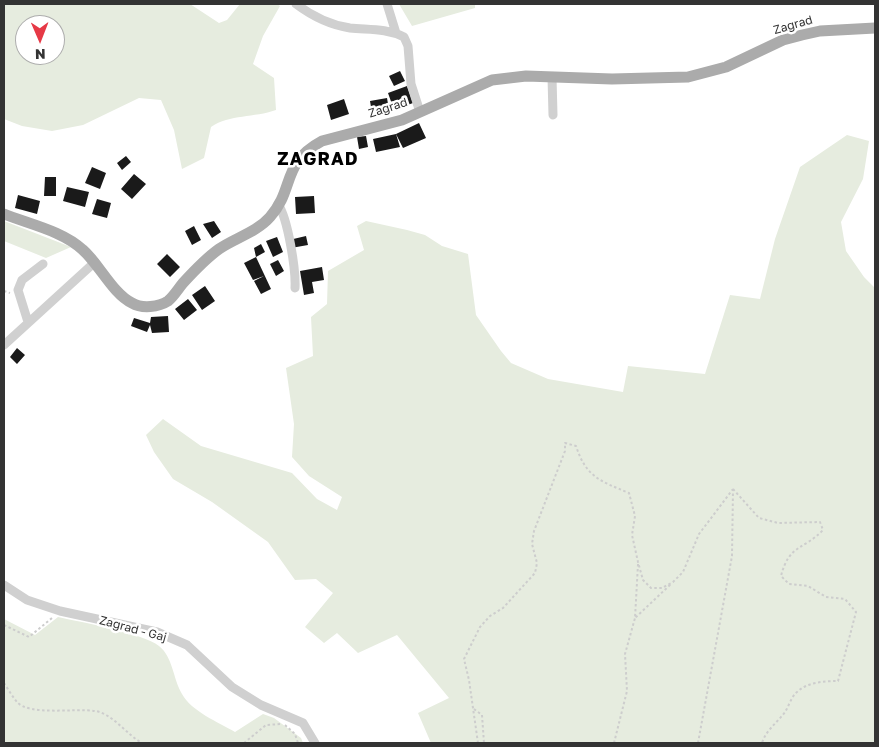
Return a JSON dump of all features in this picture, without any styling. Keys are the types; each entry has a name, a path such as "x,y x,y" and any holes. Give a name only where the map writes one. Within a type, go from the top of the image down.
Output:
{"main road":[{"name":"Zagrad","path":"4,214 69,240 82,249 132,304 146,307 159,305 169,300 204,261 219,249 263,224 278,204 294,166 313,146 335,137 402,120 492,80 526,76 552,78 688,78 726,66 802,34 820,31 875,28"}],"street":[{"path":"296,4 307,13 328,23 350,28 377,29 396,33 404,37 408,46 411,84 420,112"},
{"path":"387,4 396,33"},
{"path":"552,78 553,115"},
{"path":"278,204 283,212 294,271 295,288"},
{"path":"4,345 95,262"},
{"path":"28,322 18,290 22,280 43,264"},
{"name":"Zagrad - Gaj","path":"4,585 27,600 60,611 157,632 188,646 232,687 262,705 303,723 315,743"}],"path":[{"path":"478,743 474,709 464,659 480,627 490,616 503,608 535,573 537,563 532,544 534,531 565,451 565,443 576,446 581,461 597,480 629,493 635,516 632,535 643,580 651,588 662,588 672,582"},
{"path":"635,618 683,572 698,534 732,489"},
{"path":"698,743 732,556 732,489"},
{"path":"732,489 759,518 778,523 820,522 823,530 815,538 789,554 781,576 789,584 808,586 826,597 845,599 856,612 838,681 822,681 796,692 785,711 764,735 762,743"},
{"path":"614,743 627,691 625,654 635,618 638,562"},
{"path":"4,625 29,637 60,611"},
{"path":"4,683 18,703 35,711 54,708 96,710 107,716 142,743"},
{"path":"474,709 482,715 484,743"},
{"path":"244,743 266,725 283,724 295,734 298,743"}],"shaded area":[{"path":"4,4 190,4 219,23 227,20 240,4 277,4 280,6 263,36 253,64 274,78 276,110 226,120 211,127 204,158 182,169 174,130 161,100 139,98 83,125 52,131 22,126 4,119"},
{"path":"399,4 475,4 475,8 412,26"},
{"path":"847,135 869,141 863,179 841,222 846,251 864,277 875,288 875,743 431,743 418,713 449,698 397,635 358,653 337,633 324,643 305,627 333,593 316,579 295,580 268,542 212,502 173,479 154,452 146,435 163,419 201,446 292,473 317,499 337,510 342,497 309,476 292,457 294,424 286,368 313,356 311,317 327,304 328,271 364,250 357,226 366,221 425,235 442,246 468,254 476,315 511,363 548,379 623,392 628,366 705,374 730,295 760,299 775,239 800,167"},
{"path":"4,221 71,247 46,258 4,241"},
{"path":"58,617 126,632 159,646 170,662 179,688 186,700 206,716 235,732 263,714 274,718 301,738 303,743 4,743 4,619 35,635"}],"building":[{"path":"400,71 405,81 394,86 389,76"},
{"path":"407,86 413,103 394,110 388,93"},
{"path":"387,98 389,110 372,113 370,101"},
{"path":"344,99 349,114 331,120 327,105"},
{"path":"419,123 426,138 403,148 396,134"},
{"path":"396,134 400,147 376,152 373,139"},
{"path":"366,136 368,147 359,149 357,137"},
{"path":"126,156 131,162 122,170 117,163"},
{"path":"92,167 106,173 100,189 85,183"},
{"path":"134,174 146,184 132,199 121,189"},
{"path":"45,177 56,177 56,196 44,196"},
{"path":"67,187 89,192 85,207 63,201"},
{"path":"18,195 40,201 37,214 15,208"},
{"path":"314,196 315,213 296,214 295,197"},
{"path":"97,199 111,203 107,218 92,214"},
{"path":"214,221 221,232 212,238 203,224"},
{"path":"194,226 201,240 192,245 185,231"},
{"path":"306,236 308,245 291,248 289,240"},
{"path":"277,237 283,252 273,257 266,241"},
{"path":"261,244 265,252 256,257 254,248"},
{"path":"167,254 180,267 170,277 157,264"},
{"path":"256,257 271,289 261,294 254,281 264,276 253,280 244,263"},
{"path":"278,260 284,271 276,276 270,264"},
{"path":"322,267 324,280 312,282 314,293 304,295 300,271"},
{"path":"205,286 215,301 202,310 192,295"},
{"path":"188,299 197,310 184,320 175,309"},
{"path":"168,316 169,332 152,333 150,325 147,332 131,326 134,318 150,323 151,317"},
{"path":"17,348 25,355 17,364 10,357"}],"district":[{"name":"ZAGRAD","path":"318,159"}]}
